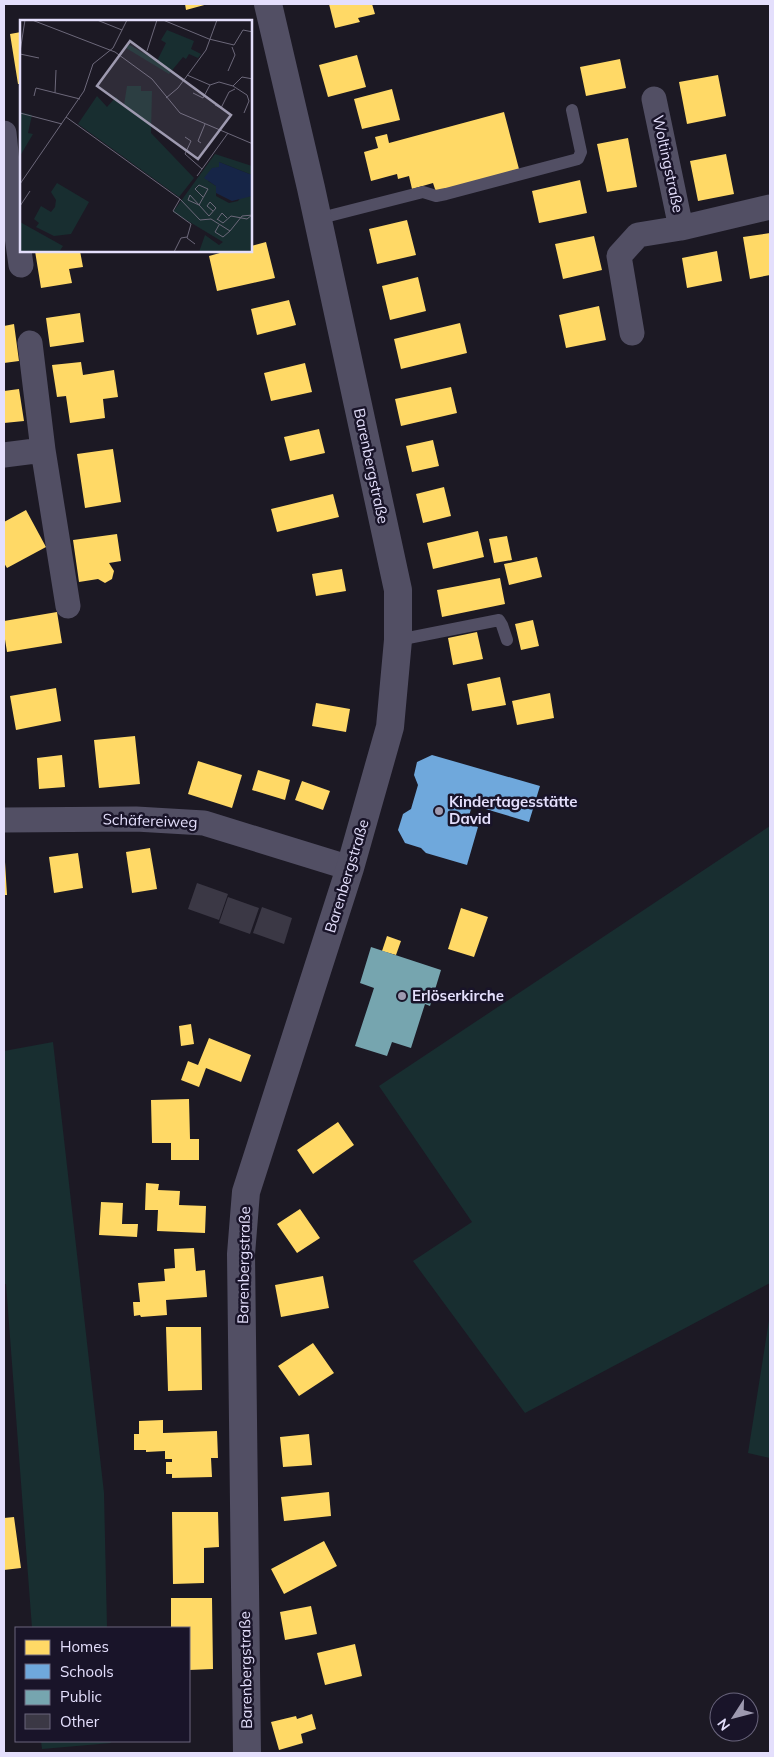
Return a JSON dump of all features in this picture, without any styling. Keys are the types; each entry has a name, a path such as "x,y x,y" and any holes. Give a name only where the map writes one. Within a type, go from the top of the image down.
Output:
{"street":[{"name":"Barenbergstraße","path":"247,1753 241,1254 246,1192 350,868 390,727 398,640 398,590 268,4"},
{"name":"Woltingstraße","path":"654,99 681,228"},
{"path":"4,133 6,172 20,264"},
{"name":"Woltingstraße","path":"632,333 619,256 638,235 681,228 770,207"},
{"path":"30,343 43,450 68,606"},
{"path":"4,455 43,450"},
{"name":"Schäfereiweg","path":"4,820 136,819 204,823 350,868"}],"lane":[{"path":"317,219 423,192 436,196 446,194 578,159 581,152 572,110"},
{"path":"398,640 498,620 502,625 506,640"}],"green space":[{"path":"770,826 770,1283 525,1413 413,1261 472,1222 379,1086"},
{"path":"53,1042 104,1493 107,1627 32,1627 6,1284 4,1284 4,1051"},
{"path":"770,1314 770,1458 748,1453"},
{"path":"41,1742 111,1743 42,1749"}],"building: Homes":[{"path":"185,4 208,4 186,10"},
{"path":"329,4 372,4 375,14 358,18 360,22 335,28"},
{"path":"20,32 20,84 18,84 10,34"},
{"path":"357,55 366,87 328,97 319,65"},
{"path":"620,59 626,88 586,96 580,67"},
{"path":"718,75 726,116 687,124 679,82"},
{"path":"392,89 400,120 362,129 354,99"},
{"path":"504,112 519,169 436,192 433,183 412,189 409,176 398,179 397,174 371,181 364,152 378,148 375,137 387,134 389,143"},
{"path":"628,138 637,187 607,192 597,144"},
{"path":"726,154 734,194 698,201 690,161"},
{"path":"580,180 587,213 539,223 532,191"},
{"path":"407,220 416,255 377,264 369,229"},
{"path":"770,233 770,275 750,279 743,237"},
{"path":"594,236 602,270 563,279 555,244"},
{"path":"266,242 275,278 217,291 209,256 223,252 252,252 252,246"},
{"path":"717,251 722,281 687,288 682,258"},
{"path":"35,252 80,252 83,267 69,269 72,283 41,288"},
{"path":"418,277 426,311 390,320 382,286"},
{"path":"289,300 296,325 257,335 251,309"},
{"path":"599,306 606,340 566,348 559,315"},
{"path":"80,313 84,342 50,347 46,318"},
{"path":"460,323 467,353 401,369 394,339"},
{"path":"14,324 19,361 4,363 4,326"},
{"path":"81,362 83,375 114,370 118,397 103,399 105,418 70,423 66,396 57,397 52,365"},
{"path":"305,363 312,392 271,401 264,373"},
{"path":"451,387 457,413 401,426 395,399"},
{"path":"19,389 24,421 4,423 4,391"},
{"path":"319,429 325,453 290,461 284,437"},
{"path":"433,440 439,466 412,472 406,446"},
{"path":"113,449 121,502 85,508 77,454"},
{"path":"444,487 451,516 423,523 416,494"},
{"path":"333,494 339,517 277,532 271,509"},
{"path":"26,510 46,547 7,568 4,563 4,522"},
{"path":"478,531 484,557 433,569 427,543"},
{"path":"117,534 121,561 109,563 114,571 112,579 105,583 98,579 79,582 73,540"},
{"path":"507,536 512,560 494,563 489,539"},
{"path":"537,557 542,577 509,585 504,564"},
{"path":"342,569 346,591 316,596 312,574"},
{"path":"500,578 505,604 442,617 437,590"},
{"path":"57,612 62,643 7,652 4,621"},
{"path":"533,620 539,646 521,650 515,624"},
{"path":"477,632 483,659 453,665 448,638"},
{"path":"500,677 506,705 472,711 467,684"},
{"path":"56,688 61,721 16,730 10,696"},
{"path":"550,693 554,718 517,725 512,701"},
{"path":"316,703 350,709 346,732 312,726"},
{"path":"135,736 140,784 99,788 94,740"},
{"path":"62,755 65,787 39,789 37,758"},
{"path":"198,761 242,775 232,808 188,794"},
{"path":"258,770 290,780 285,800 252,790"},
{"path":"302,781 330,791 323,810 295,800"},
{"path":"150,848 157,889 132,893 126,852"},
{"path":"78,853 83,888 54,893 49,857"},
{"path":"5,862 7,895 4,895"},
{"path":"461,908 488,917 474,957 448,949"},
{"path":"387,936 401,941 396,955 382,951"},
{"path":"191,1024 194,1044 181,1046 179,1026"},
{"path":"209,1038 251,1055 241,1082 206,1068 199,1087 181,1080 188,1061 198,1065"},
{"path":"189,1099 190,1139 199,1139 199,1160 171,1160 171,1143 152,1143 151,1100"},
{"path":"338,1122 354,1145 313,1174 297,1150"},
{"path":"146,1183 159,1184 158,1190 180,1191 179,1205 206,1206 205,1233 157,1231 158,1210 145,1210"},
{"path":"101,1202 123,1203 122,1224 138,1224 137,1237 99,1235"},
{"path":"300,1209 320,1238 297,1253 277,1224"},
{"path":"194,1248 196,1271 205,1270 207,1297 166,1300 167,1315 134,1316 133,1302 140,1302 138,1283 165,1281 164,1269 175,1268 174,1249"},
{"path":"323,1276 329,1308 281,1317 275,1285"},
{"path":"166,1327 201,1327 202,1390 168,1391"},
{"path":"313,1343 334,1373 299,1396 278,1366"},
{"path":"163,1420 163,1433 217,1431 218,1458 211,1458 212,1477 172,1478 172,1474 166,1474 166,1462 172,1462 172,1459 165,1459 165,1451 146,1452 146,1450 134,1450 134,1434 139,1434 139,1421"},
{"path":"309,1434 312,1465 283,1467 280,1437"},
{"path":"329,1492 331,1516 284,1521 281,1497"},
{"path":"172,1512 218,1512 219,1547 204,1548 204,1583 173,1584"},
{"path":"14,1517 21,1568 4,1570 4,1518"},
{"path":"324,1541 337,1566 284,1594 271,1569"},
{"path":"171,1598 212,1598 213,1669 190,1670 190,1627 171,1627"},
{"path":"311,1606 317,1634 285,1640 280,1612"},
{"path":"355,1644 362,1676 325,1685 317,1653"},
{"path":"312,1714 316,1729 301,1734 303,1743 279,1750 271,1722 296,1716 297,1719"}],"building: Schools":[{"name":"Kindertagesstätte David","path":"432,755 540,786 529,822 472,805 467,824 478,827 467,865 426,853 421,848 405,843 398,830 403,814 411,809 418,785 414,775 417,762"}],"building: Public":[{"name":"Erlöserkirche","path":"371,947 441,970 430,1006 425,1004 411,1048 392,1042 387,1056 355,1046 374,988 360,983"}],"building: Other":[{"path":"197,883 228,894 219,920 188,909"},
{"path":"228,897 259,908 250,934 219,923"},
{"path":"262,907 292,918 284,944 253,933"}],"place":[{"name":"Kindertagesstätte David","path":"439,811"},
{"name":"Erlöserkirche","path":"402,996"}]}
